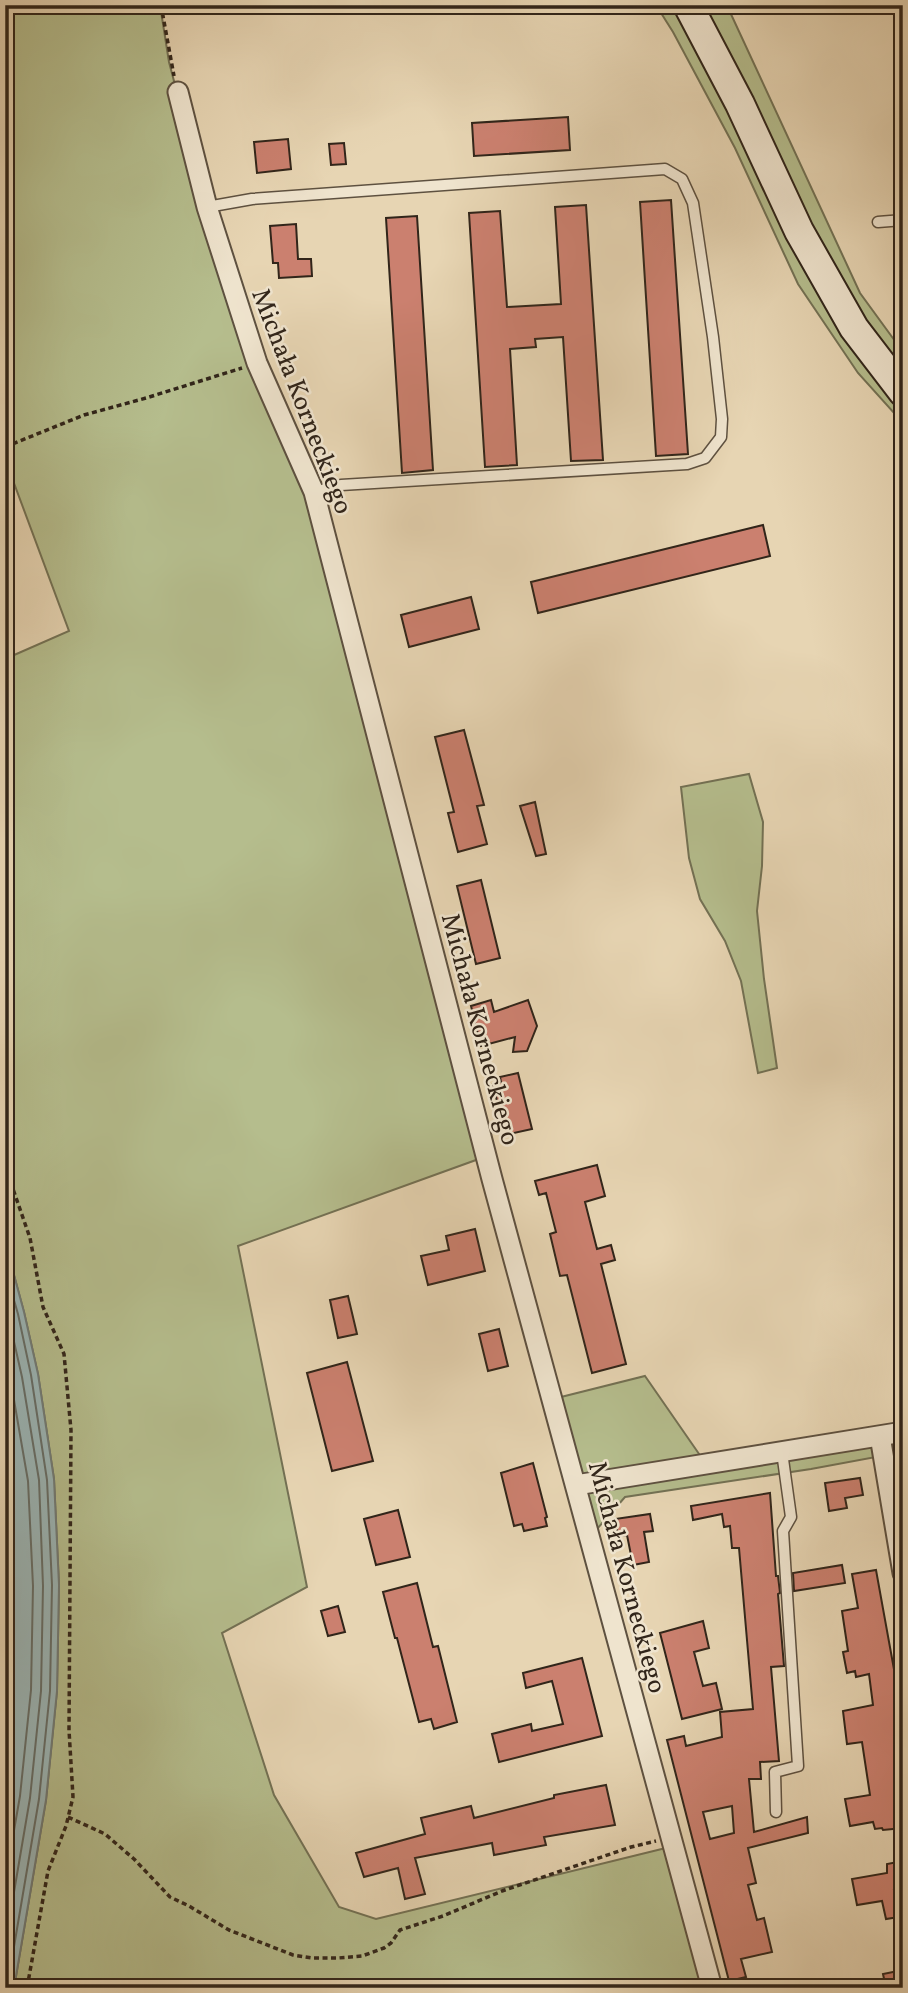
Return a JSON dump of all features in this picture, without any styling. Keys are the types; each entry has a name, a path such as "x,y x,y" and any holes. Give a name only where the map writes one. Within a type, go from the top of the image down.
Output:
{"main road":[{"path":"688,5 740,104 799,230 854,328 903,393"}],"street":[{"name":"Michała Korneckiego","path":"178,92 207,206 257,363 314,492 492,1179 712,1988"},
{"path":"576,1485 903,1432"},
{"path":"880,1436 903,1573"}],"lane":[{"path":"207,206 253,199 665,169 682,179 693,203 722,419 721,437 705,458 687,464 341,485 314,492"},
{"path":"878,222 903,220"},
{"path":"776,1812 775,1772 798,1766 783,1531 791,1517 782,1452"}],"path":[{"path":"160,5 178,92"},
{"path":"5,447 84,415 257,363"},
{"path":"5,1166 30,1238 43,1307 64,1354 71,1430 69,1730 73,1797 48,1871 27,1988"},
{"path":"68,1817 106,1834 170,1897 229,1930 293,1955 312,1958 362,1956 384,1948 400,1930 443,1916 502,1891 631,1847 671,1837"}],"green space":[{"path":"5,5 160,5 169,62 207,207 314,492 487,1156 238,1246 307,1587 222,1633 274,1795 339,1907 376,1919 674,1846 712,1988 14,1988 46,1800 57,1691 59,1585 54,1479 38,1374 5,1242 5,659 69,631 5,459 5,447 9,445 5,431"},
{"path":"656,5 726,5 860,293 903,352 903,423 858,373 798,284 735,148"},
{"path":"749,774 763,822 757,911 777,1068 758,1073 741,981 725,941 700,899 689,858 681,787"},
{"path":"645,1376 706,1464 903,1432 903,1452 625,1497 590,1537 553,1399"}],"water":[{"path":"5,1242 38,1374 54,1479 59,1585 57,1691 46,1800 14,1988 5,1988"}],"building":[{"path":"568,117 570,150 474,156 472,123"},
{"path":"288,139 291,169 257,173 254,142"},
{"path":"344,143 346,164 331,165 329,144"},
{"path":"671,200 688,454 656,456 640,202"},
{"path":"586,205 603,460 571,461 563,337 535,339 536,347 510,349 517,465 485,467 469,213 500,211 507,307 561,304 555,207"},
{"path":"417,216 433,470 402,473 386,218"},
{"path":"296,224 298,259 311,259 312,276 279,278 278,263 273,263 270,226"},
{"path":"763,525 770,556 538,613 531,582"},
{"path":"471,597 479,629 409,647 401,615"},
{"path":"464,730 484,805 477,806 487,844 458,852 448,813 454,812 435,737"},
{"path":"535,802 546,854 536,856 520,806"},
{"path":"481,880 500,958 476,964 457,886"},
{"path":"491,1000 494,1012 528,1000 537,1026 527,1051 513,1052 515,1037 481,1046 471,1006"},
{"path":"518,1073 532,1129 505,1135 493,1084 501,1082 500,1077"},
{"path":"597,1165 605,1196 585,1202 597,1249 611,1245 615,1260 601,1264 626,1364 592,1373 567,1275 560,1276 550,1234 556,1232 546,1193 539,1195 535,1181"},
{"path":"475,1229 485,1271 428,1285 421,1256 449,1250 446,1236"},
{"path":"348,1296 357,1334 338,1338 330,1300"},
{"path":"499,1329 508,1366 488,1371 479,1334"},
{"path":"347,1362 373,1461 332,1471 307,1373"},
{"path":"533,1463 547,1526 524,1531 522,1524 514,1526 501,1473"},
{"path":"860,1478 863,1495 845,1498 847,1508 829,1511 825,1483"},
{"path":"770,1493 784,1666 771,1667 779,1761 760,1762 761,1779 749,1779 754,1832 807,1817 808,1833 748,1848 756,1883 748,1885 757,1920 764,1918 772,1952 741,1959 746,1977 729,1981 667,1740 684,1736 686,1746 722,1737 720,1712 753,1709 739,1548 732,1548 730,1526 724,1527 722,1514 693,1520 691,1506","holes":["732,1806 734,1833 710,1839 703,1812"]},
{"path":"398,1510 410,1557 376,1565 364,1519"},
{"path":"650,1514 653,1531 644,1532 649,1562 633,1565 627,1535 618,1536 615,1519"},
{"path":"842,1565 845,1583 794,1591 793,1573"},
{"path":"876,1570 903,1719 903,1828 883,1830 875,1829 873,1822 850,1826 845,1799 870,1795 862,1742 847,1744 843,1711 873,1705 869,1674 856,1677 855,1671 847,1673 843,1652 848,1651 842,1611 858,1608 852,1574"},
{"path":"417,1583 433,1647 438,1646 457,1722 434,1729 431,1719 419,1722 383,1592"},
{"path":"338,1606 345,1632 328,1636 321,1611"},
{"path":"703,1621 709,1648 694,1652 703,1686 716,1683 722,1709 682,1719 660,1633"},
{"path":"582,1658 602,1736 499,1762 492,1734 531,1724 532,1731 563,1724 552,1681 526,1688 523,1673"},
{"path":"606,1785 615,1825 544,1837 546,1845 494,1855 492,1843 415,1858 425,1894 405,1899 398,1868 364,1877 356,1853 425,1834 421,1818 471,1806 474,1818 554,1798 554,1795"},
{"path":"903,1861 903,1889 894,1890 899,1917 886,1919 882,1901 857,1905 852,1879 887,1873 887,1864"},
{"path":"903,1970 903,1988 886,1988 883,1974"}]}
